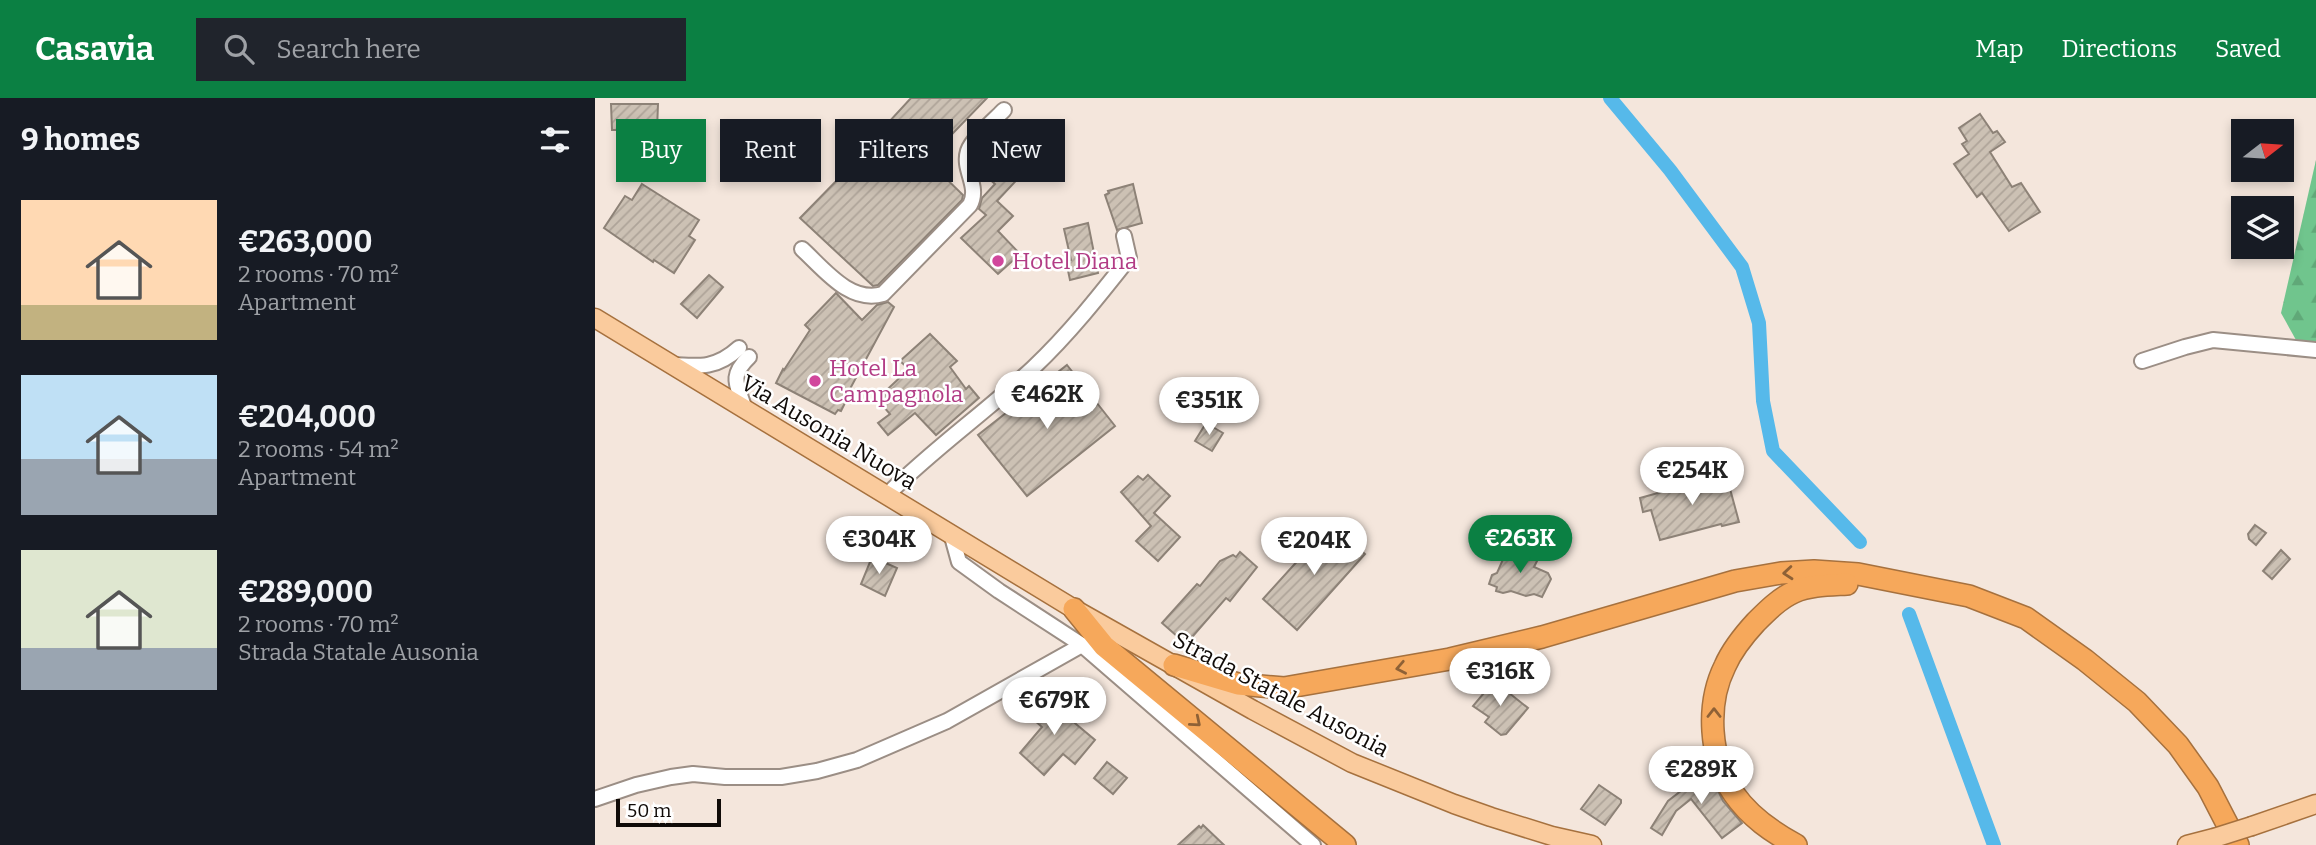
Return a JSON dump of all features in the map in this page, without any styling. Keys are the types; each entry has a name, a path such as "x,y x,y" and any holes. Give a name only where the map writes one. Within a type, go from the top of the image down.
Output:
{"highway":[{"path":"1174,665 1238,684 1284,688 1450,659 1542,638 1735,581 1781,573 1858,573 1969,596 2026,618 2085,660 2137,702 2178,745 2208,787 2238,845"},
{"path":"1796,845 1773,832 1752,815 1734,794 1725,778 1714,744 1714,701 1724,666 1744,636 1768,610 1794,592 1824,585 1865,583 1880,579"},
{"path":"1075,609 1104,646 1345,845"}],"main road":[{"name":"Via Ausonia Nuova","path":"595,318 1075,609"},
{"name":"Strada Statale Ausonia","path":"1075,609 1352,763 1557,841 1592,845"},
{"path":"2187,845 2316,804"}],"street":[{"path":"801,249 857,295 867,297 883,294 970,205 974,190 967,163 969,148 1004,110"},
{"path":"887,495 915,467 1032,369 1073,328 1129,258 1124,236"},
{"path":"2142,362 2213,340 2316,351"},
{"path":"670,365 714,365 744,352 736,378 745,410"},
{"path":"951,533 960,562 1082,645 1313,845"},
{"path":"595,799 671,777 693,774 781,777 857,760 967,711 1082,645"}],"green space":[{"path":"2316,160 2316,342 2296,340 2281,313"}],"building":[{"path":"911,98 987,98 953,133 953,119 892,119"},
{"path":"611,104 658,104 657,119 616,119 616,130 612,130"},
{"path":"1980,114 1993,133 1997,131 2005,142 1990,152 2012,187 2021,183 2040,212 2009,231 1982,193 1977,197 1954,164 1969,154 1962,144 1967,141 1959,128"},
{"path":"835,182 950,182 963,195 962,200 878,285 873,286 800,218"},
{"path":"993,182 1015,182 997,201 1013,216 998,231 1020,254 998,274 961,238 986,215 979,209 982,198 995,184"},
{"path":"642,184 699,220 689,236 695,240 674,273 654,260 653,262 604,228 625,196 632,200"},
{"path":"1133,184 1142,223 1117,230 1105,195 1108,191"},
{"path":"1088,223 1098,273 1070,280 1066,261 1071,260 1064,229"},
{"path":"709,275 723,287 697,318 681,304"},
{"path":"836,293 862,320 877,305 888,302 894,307 844,400 846,401 841,411 838,410 835,414 776,383 810,330 805,325"},
{"path":"930,334 957,361 950,367 966,389 969,386 979,398 936,435 915,413 888,435 878,423 890,414 877,399 909,369 900,361"},
{"path":"1067,365 1115,426 1027,496 978,435"},
{"path":"1206,423 1223,433 1212,451 1195,441"},
{"path":"1726,474 1739,522 1660,540 1651,510 1643,512 1640,498"},
{"path":"1148,475 1170,496 1154,513 1180,537 1158,561 1136,541 1151,526 1121,492 1138,476 1143,480"},
{"path":"1331,524 1365,554 1297,630 1263,599"},
{"path":"2255,525 2266,533 2256,545 2249,539 2248,534"},
{"path":"1513,547 1539,557 1534,567 1548,573 1551,579 1542,597 1511,591 1503,593 1496,591 1497,587 1489,584 1508,548 1512,550"},
{"path":"2281,550 2290,559 2272,579 2263,571"},
{"path":"1240,552 1257,567 1230,601 1226,598 1186,644 1162,623 1197,584 1200,586 1220,561 1233,555 1236,557"},
{"path":"872,557 897,568 885,596 861,584"},
{"path":"1494,681 1528,708 1506,734 1501,735 1485,722 1489,717 1473,706"},
{"path":"1038,696 1095,740 1075,764 1063,754 1044,775 1020,753 1042,727 1025,712"},
{"path":"1107,762 1127,778 1113,794 1094,778"},
{"path":"1708,770 1723,801 1742,823 1722,838 1691,799 1676,811 1662,835 1651,828 1668,801"},
{"path":"1599,785 1621,800 1605,825 1581,809"},
{"path":"1203,825 1224,845 1178,845 1199,826 1201,828"}],"waterway":[{"path":"1610,98 1670,170 1742,267 1759,323 1763,401 1773,451 1860,542"},
{"path":"1909,614 1994,845"}],"place":[{"name":"Hotel Diana","path":"998,261"},
{"name":"Hotel La Campagnola","path":"815,381"}]}
